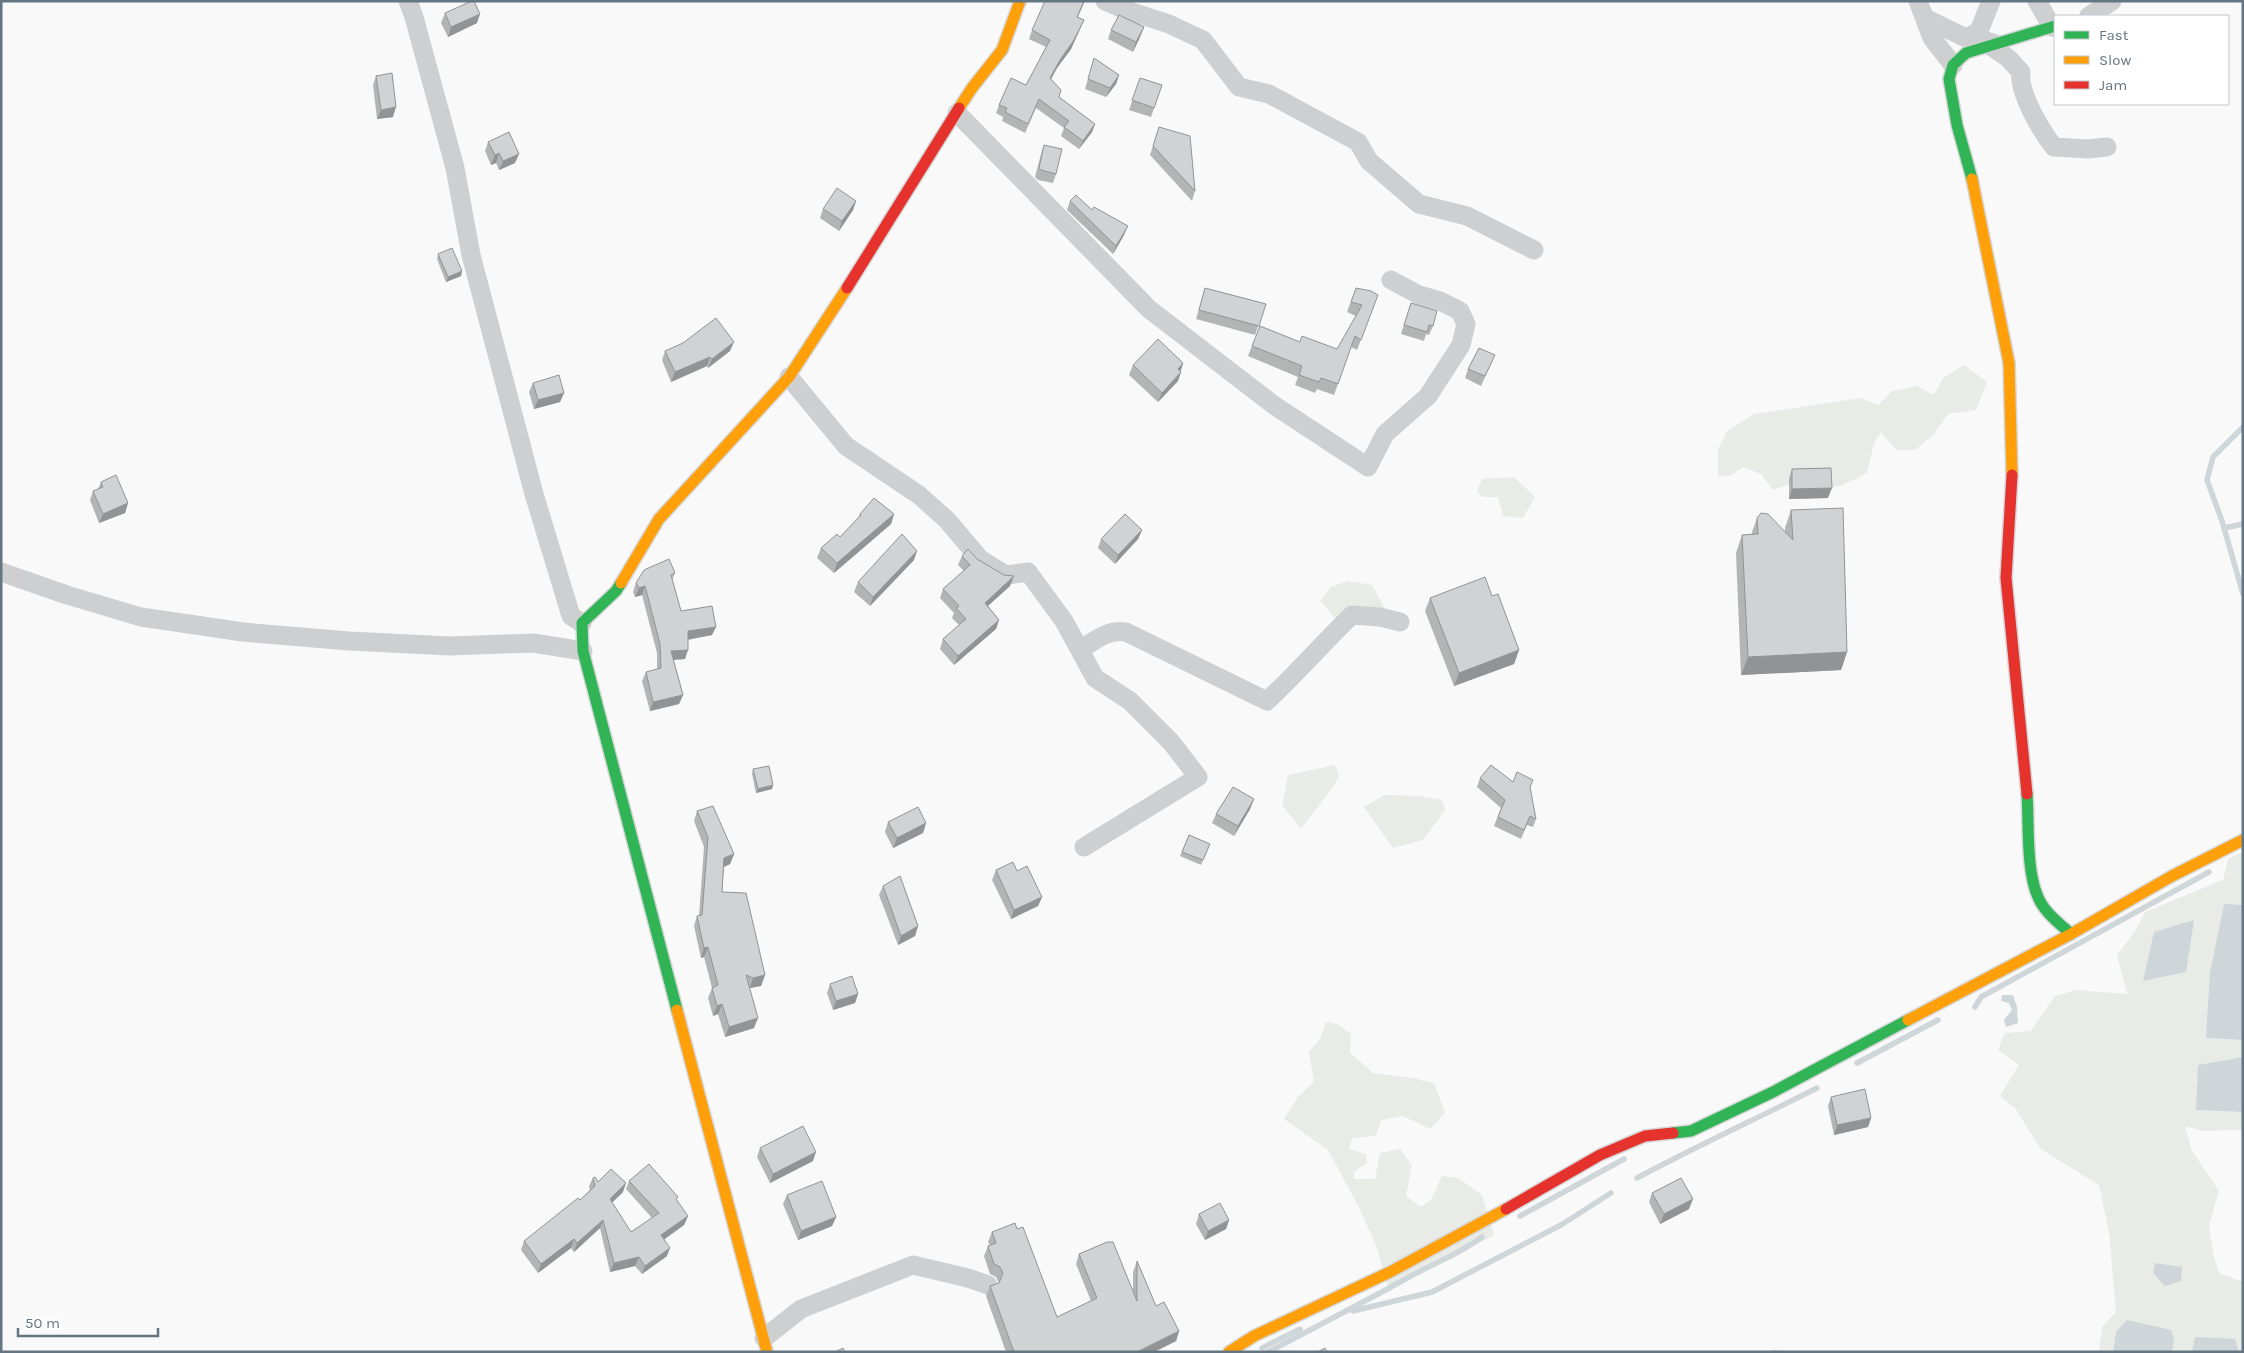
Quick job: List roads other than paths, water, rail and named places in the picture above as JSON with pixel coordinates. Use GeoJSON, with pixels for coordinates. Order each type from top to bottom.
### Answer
{"type":"FeatureCollection","features":[{"type":"Feature","properties":{"kind":"street"},"geometry":{"type":"LineString","coordinates":[[408,1],[455,168],[471,256],[534,494],[571,616],[582,623]]}},
{"type":"Feature","properties":{"kind":"street"},"geometry":{"type":"LineString","coordinates":[[766,1345],[583,651],[582,623],[616,591],[659,519],[789,377],[886,228],[972,88],[1002,50],[1020,1]]}},
{"type":"Feature","properties":{"kind":"street"},"geometry":{"type":"LineString","coordinates":[[1105,1],[1169,24],[1203,40],[1239,86],[1269,94],[1358,142],[1369,161],[1419,204],[1467,216],[1534,250]]}},
{"type":"Feature","properties":{"kind":"street"},"geometry":{"type":"LineString","coordinates":[[1922,10],[1966,38],[1979,32],[1991,1]]}},
{"type":"Feature","properties":{"kind":"street"},"geometry":{"type":"LineString","coordinates":[[2037,1],[2054,27],[1966,53],[1953,65],[1950,79],[1956,105],[1957,125],[1976,195],[2009,363],[2012,491],[2006,578],[2029,819],[2032,880],[2038,898],[2050,916],[2071,934]]}},
{"type":"Feature","properties":{"kind":"street"},"geometry":{"type":"LineString","coordinates":[[2091,15],[2112,1]]}},
{"type":"Feature","properties":{"kind":"street"},"geometry":{"type":"LineString","coordinates":[[1922,10],[1932,38],[1953,65]]}},
{"type":"Feature","properties":{"kind":"street"},"geometry":{"type":"LineString","coordinates":[[1970,36],[1993,44],[2020,72],[2019,82],[2043,134],[2054,147],[2088,149],[2107,147]]}},
{"type":"Feature","properties":{"kind":"street"},"geometry":{"type":"LineString","coordinates":[[957,113],[1149,309],[1275,406],[1368,467],[1385,434],[1428,396],[1461,345],[1466,324],[1460,311],[1440,301],[1419,295],[1392,280]]}},
{"type":"Feature","properties":{"kind":"street"},"geometry":{"type":"LineString","coordinates":[[789,377],[846,446],[919,494],[947,520],[980,560],[1006,575],[1028,572],[1064,621],[1081,649],[1095,678],[1130,701],[1171,742],[1198,777],[1084,847]]}},
{"type":"Feature","properties":{"kind":"street"},"geometry":{"type":"LineString","coordinates":[[1,572],[67,596],[141,617],[243,632],[349,642],[450,646],[533,642],[583,651]]}},
{"type":"Feature","properties":{"kind":"street"},"geometry":{"type":"LineString","coordinates":[[1081,649],[1108,632],[1117,630],[1126,632],[1267,701],[1297,673],[1322,644],[1352,615],[1380,617],[1400,622]]}},
{"type":"Feature","properties":{"kind":"street"},"geometry":{"type":"LineString","coordinates":[[1229,1352],[1254,1336],[1390,1272],[1600,1155],[1645,1136],[1691,1131],[1808,1074],[2071,934],[2172,876],[2243,840]]}},
{"type":"Feature","properties":{"kind":"street"},"geometry":{"type":"LineString","coordinates":[[766,1345],[801,1309],[913,1264],[988,1285]]}},
{"type":"Feature","properties":{"kind":"waterway"},"geometry":{"type":"LineString","coordinates":[[2243,427],[2213,457],[2207,480],[2222,521],[2243,594]]}},
{"type":"Feature","properties":{"kind":"waterway"},"geometry":{"type":"LineString","coordinates":[[2224,528],[2243,524]]}},
{"type":"Feature","properties":{"kind":"waterway"},"geometry":{"type":"LineString","coordinates":[[1975,1007],[1981,997],[2209,872]]}},
{"type":"Feature","properties":{"kind":"waterway"},"geometry":{"type":"LineString","coordinates":[[1857,1063],[1938,1020]]}},
{"type":"Feature","properties":{"kind":"waterway"},"geometry":{"type":"LineString","coordinates":[[1637,1178],[1817,1088]]}},
{"type":"Feature","properties":{"kind":"waterway"},"geometry":{"type":"LineString","coordinates":[[1520,1216],[1624,1159]]}},
{"type":"Feature","properties":{"kind":"waterway"},"geometry":{"type":"LineString","coordinates":[[1353,1311],[1432,1292],[1561,1225],[1611,1193]]}},
{"type":"Feature","properties":{"kind":"waterway"},"geometry":{"type":"LineString","coordinates":[[1268,1352],[1420,1271],[1456,1254],[1482,1237]]}},
{"type":"Feature","properties":{"kind":"waterway"},"geometry":{"type":"LineString","coordinates":[[1262,1348],[1300,1329]]}}]}
